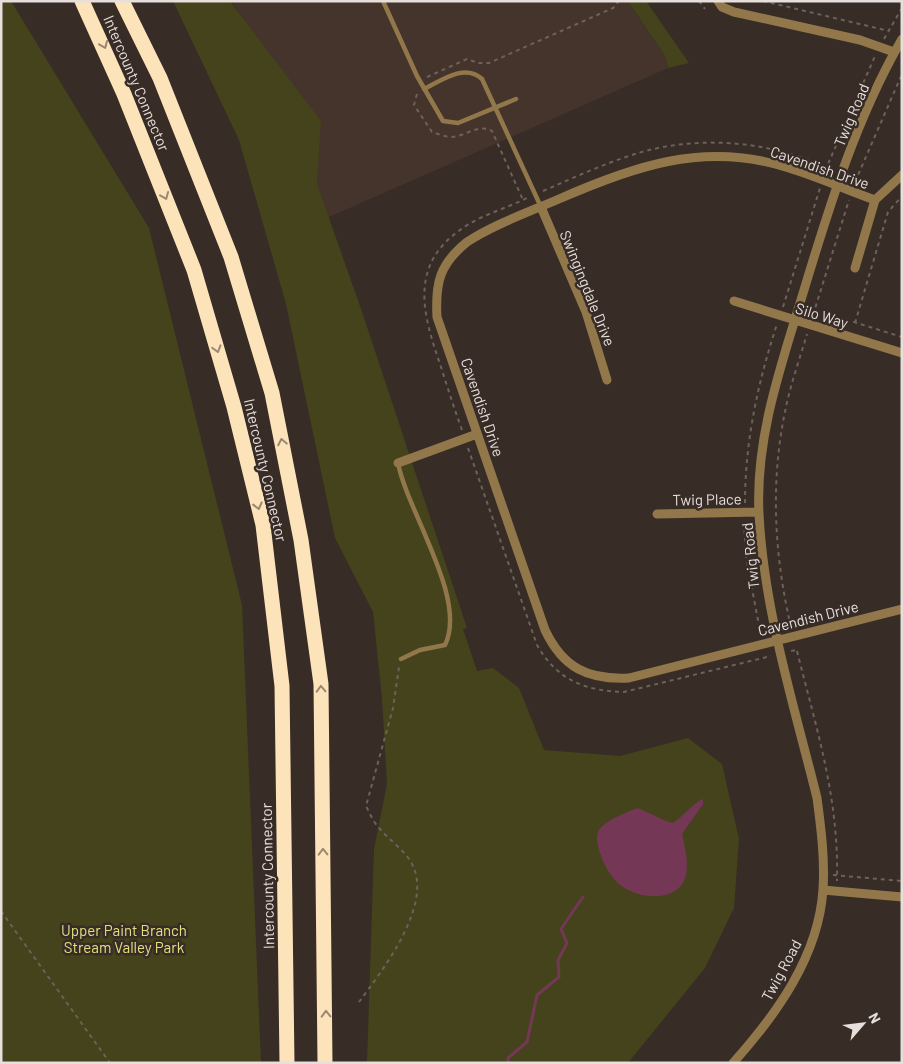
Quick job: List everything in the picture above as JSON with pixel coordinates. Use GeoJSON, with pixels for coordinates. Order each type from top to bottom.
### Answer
{"type":"FeatureCollection","features":[{"type":"Feature","properties":{"kind":"highway","name":"Intercounty Connector"},"geometry":{"type":"LineString","coordinates":[[82,1],[124,94],[194,270],[234,407],[263,525],[282,686],[286,1063]]}},
{"type":"Feature","properties":{"kind":"highway","name":"Intercounty Connector"},"geometry":{"type":"LineString","coordinates":[[122,1],[160,78],[231,257],[272,393],[301,540],[321,684],[325,1063]]}},
{"type":"Feature","properties":{"kind":"street"},"geometry":{"type":"LineString","coordinates":[[718,1],[722,7],[734,12],[860,40],[894,52]]}},
{"type":"Feature","properties":{"kind":"street","name":"Twig Road"},"geometry":{"type":"LineString","coordinates":[[738,1061],[773,1015],[805,959],[816,928],[823,890],[822,834],[817,798],[764,577],[759,512],[765,430],[772,397],[794,321],[836,186],[872,97],[902,39]]}},
{"type":"Feature","properties":{"kind":"street","name":"Cavendish Drive"},"geometry":{"type":"LineString","coordinates":[[875,200],[781,165],[718,156],[656,162],[626,171],[541,207],[467,242],[454,252],[444,266],[438,281],[437,317],[544,630],[552,647],[576,669],[606,679],[629,678],[902,609]]}},
{"type":"Feature","properties":{"kind":"street","name":"Cavendish Drive"},"geometry":{"type":"LineString","coordinates":[[855,268],[875,200],[902,175]]}},
{"type":"Feature","properties":{"kind":"street","name":"Swingingdale Drive"},"geometry":{"type":"LineString","coordinates":[[541,207],[586,312],[607,380]]}},
{"type":"Feature","properties":{"kind":"street","name":"Silo Way"},"geometry":{"type":"LineString","coordinates":[[734,301],[902,353]]}},
{"type":"Feature","properties":{"kind":"street"},"geometry":{"type":"LineString","coordinates":[[398,463],[477,434]]}},
{"type":"Feature","properties":{"kind":"street","name":"Twig Place"},"geometry":{"type":"LineString","coordinates":[[657,514],[759,512]]}},
{"type":"Feature","properties":{"kind":"street"},"geometry":{"type":"LineString","coordinates":[[823,890],[902,897]]}},
{"type":"Feature","properties":{"kind":"lane"},"geometry":{"type":"LineString","coordinates":[[383,1],[423,87],[443,121],[458,123],[516,99]]}},
{"type":"Feature","properties":{"kind":"lane"},"geometry":{"type":"LineString","coordinates":[[423,87],[466,71],[475,72],[482,79],[541,207]]}},
{"type":"Feature","properties":{"kind":"lane"},"geometry":{"type":"LineString","coordinates":[[398,463],[402,482],[421,523],[438,568],[449,608],[451,633],[445,645],[420,650],[401,660]]}},
{"type":"Feature","properties":{"kind":"path"},"geometry":{"type":"LineString","coordinates":[[523,200],[492,131],[480,128],[452,137],[432,132],[425,124],[414,105],[427,76],[467,59],[478,63],[489,63],[613,8],[619,1]]}},
{"type":"Feature","properties":{"kind":"path"},"geometry":{"type":"LineString","coordinates":[[699,1],[704,10]]}},
{"type":"Feature","properties":{"kind":"path"},"geometry":{"type":"LineString","coordinates":[[762,1],[889,30]]}},
{"type":"Feature","properties":{"kind":"path"},"geometry":{"type":"LineString","coordinates":[[837,891],[837,833],[832,790],[793,636],[782,584],[777,546],[776,478],[786,407],[855,181],[902,74]]}},
{"type":"Feature","properties":{"kind":"path"},"geometry":{"type":"LineString","coordinates":[[797,650],[624,692],[605,692],[584,687],[552,668],[537,645],[526,617],[425,319],[422,296],[430,264],[450,238],[464,227],[523,200],[636,154],[681,145],[707,143],[748,144],[810,160],[855,181]]}},
{"type":"Feature","properties":{"kind":"path"},"geometry":{"type":"LineString","coordinates":[[855,323],[888,212],[902,196]]}},
{"type":"Feature","properties":{"kind":"path"},"geometry":{"type":"LineString","coordinates":[[815,310],[902,337]]}},
{"type":"Feature","properties":{"kind":"path"},"geometry":{"type":"LineString","coordinates":[[359,1002],[394,953],[410,921],[417,887],[413,866],[378,828],[366,806],[393,708],[401,660]]}},
{"type":"Feature","properties":{"kind":"path"},"geometry":{"type":"LineString","coordinates":[[823,874],[902,881]]}},
{"type":"Feature","properties":{"kind":"path"},"geometry":{"type":"LineString","coordinates":[[1,911],[110,1063]]}},
{"type":"Feature","properties":{"kind":"shaded area"},"geometry":{"type":"Polygon","coordinates":[[[231,1],[628,1],[665,56],[668,68],[327,218],[270,58],[231,1]]]}},
{"type":"Feature","properties":{"kind":"shaded area"},"geometry":{"type":"Polygon","coordinates":[[[703,799],[703,804],[682,834],[687,858],[687,871],[683,883],[678,889],[663,896],[646,896],[630,891],[615,880],[606,867],[597,842],[599,830],[606,823],[638,808],[673,823],[703,799]]]}},
{"type":"Feature","properties":{"kind":"green space","name":"Upper Paint Branch Stream Valley Park"},"geometry":{"type":"Polygon","coordinates":[[[1,1],[11,1],[149,228],[242,605],[261,1063],[1,1063],[1,1]]]}},
{"type":"Feature","properties":{"kind":"green space"},"geometry":{"type":"Polygon","coordinates":[[[173,1],[230,1],[321,121],[317,184],[361,309],[467,628],[463,629],[477,671],[493,668],[519,688],[544,750],[620,756],[688,738],[722,764],[739,839],[734,908],[705,968],[628,1063],[367,1063],[374,849],[387,784],[382,698],[373,612],[335,538],[286,304],[239,140],[173,1]]]}},
{"type":"Feature","properties":{"kind":"green space"},"geometry":{"type":"Polygon","coordinates":[[[628,1],[646,1],[689,63],[668,68],[665,56],[628,1]]]}},
{"type":"Feature","properties":{"kind":"waterway"},"geometry":{"type":"LineString","coordinates":[[508,1063],[508,1058],[527,1042],[537,995],[559,977],[558,960],[567,943],[561,929],[583,897]]}}]}
